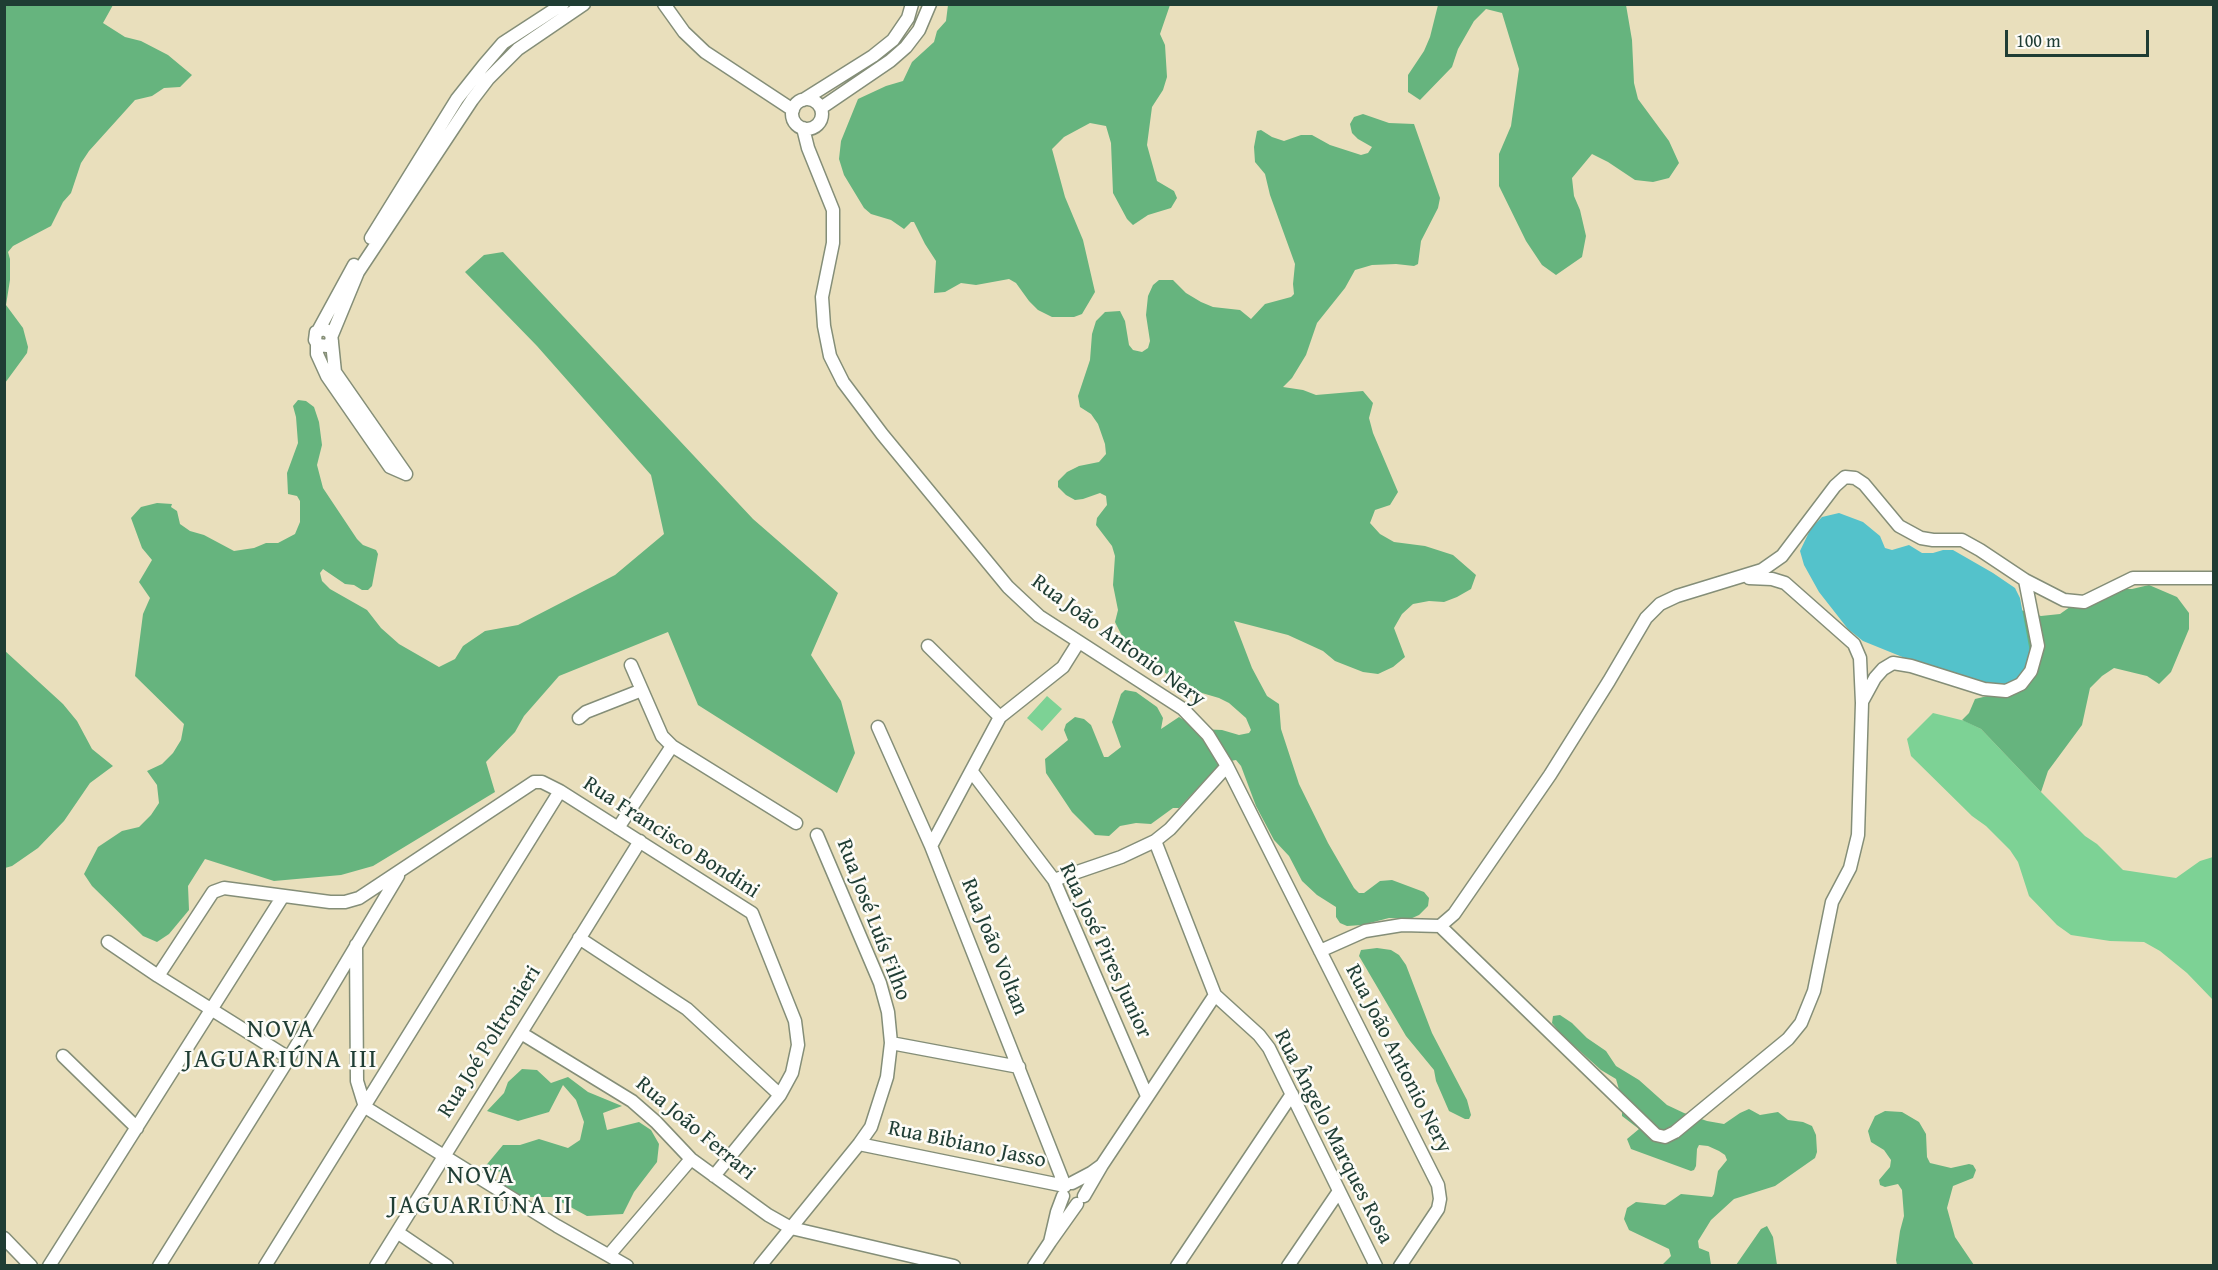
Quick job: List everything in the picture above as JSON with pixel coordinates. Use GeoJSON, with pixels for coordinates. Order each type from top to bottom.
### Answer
{"type":"FeatureCollection","features":[{"type":"Feature","properties":{"kind":"street"},"geometry":{"type":"LineString","coordinates":[[332,338],[358,272],[472,100],[503,43],[563,4]]}},
{"type":"Feature","properties":{"kind":"street"},"geometry":{"type":"LineString","coordinates":[[317,337],[327,329],[332,338],[335,372],[406,474],[390,467],[327,376],[317,354],[317,337],[352,269],[451,109],[484,75],[584,4]]}},
{"type":"Feature","properties":{"kind":"street"},"geometry":{"type":"LineString","coordinates":[[664,4],[684,32],[705,52],[793,110]]}},
{"type":"Feature","properties":{"kind":"street"},"geometry":{"type":"LineString","coordinates":[[802,100],[813,101],[821,108],[821,120],[817,126],[810,129],[803,128],[794,121],[793,110],[797,103],[873,56],[893,40],[908,18],[912,4]]}},
{"type":"Feature","properties":{"kind":"street"},"geometry":{"type":"LineString","coordinates":[[821,108],[890,61],[906,47],[919,30],[930,4]]}},
{"type":"Feature","properties":{"kind":"street"},"geometry":{"type":"LineString","coordinates":[[510,38],[518,49]]}},
{"type":"Feature","properties":{"kind":"street","name":"Rua João Antonio Nery"},"geometry":{"type":"LineString","coordinates":[[803,128],[808,148],[833,210],[833,243],[822,297],[823,316],[830,356],[843,382],[882,434],[1008,587],[1039,616],[1183,709],[1208,735],[1227,766],[1438,1185],[1440,1199],[1438,1209],[1400,1266]]}},
{"type":"Feature","properties":{"kind":"street"},"geometry":{"type":"LineString","coordinates":[[1320,951],[1365,931],[1402,925],[1440,926],[1454,914],[1551,775],[1646,618],[1660,604],[1677,596],[1762,570],[1782,556],[1835,486],[1845,477],[1855,478],[1864,484],[1899,526],[1921,538],[1962,540],[2025,580],[2064,600],[2084,602],[2133,578],[2214,578]]}},
{"type":"Feature","properties":{"kind":"street"},"geometry":{"type":"LineString","coordinates":[[1782,556],[1785,583]]}},
{"type":"Feature","properties":{"kind":"street"},"geometry":{"type":"LineString","coordinates":[[1440,926],[1656,1135],[1665,1137],[1675,1132],[1788,1039],[1802,1023],[1814,991],[1832,902],[1850,868],[1858,835],[1862,703],[1860,658],[1854,644],[1785,583],[1758,578],[1732,580]]}},
{"type":"Feature","properties":{"kind":"street"},"geometry":{"type":"LineString","coordinates":[[1862,703],[1875,678],[1893,663],[1911,666],[1984,689],[2006,691],[2021,684],[2031,671],[2038,646],[2025,580]]}},
{"type":"Feature","properties":{"kind":"street"},"geometry":{"type":"LineString","coordinates":[[931,846],[1000,717],[1063,667],[1078,643]]}},
{"type":"Feature","properties":{"kind":"street"},"geometry":{"type":"LineString","coordinates":[[928,646],[1000,717]]}},
{"type":"Feature","properties":{"kind":"street"},"geometry":{"type":"LineString","coordinates":[[631,665],[663,736],[672,746],[796,823]]}},
{"type":"Feature","properties":{"kind":"street"},"geometry":{"type":"LineString","coordinates":[[579,718],[586,712],[642,690]]}},
{"type":"Feature","properties":{"kind":"street","name":"Rua João Voltan"},"geometry":{"type":"LineString","coordinates":[[878,727],[931,846],[1067,1189]]}},
{"type":"Feature","properties":{"kind":"street"},"geometry":{"type":"LineString","coordinates":[[618,828],[672,746]]}},
{"type":"Feature","properties":{"kind":"street"},"geometry":{"type":"LineString","coordinates":[[1054,880],[1121,857],[1155,841],[1170,829],[1227,766]]}},
{"type":"Feature","properties":{"kind":"street","name":"Rua José Pires Junior"},"geometry":{"type":"LineString","coordinates":[[972,772],[1054,880],[1147,1096]]}},
{"type":"Feature","properties":{"kind":"street","name":"Rua Francisco Bondini"},"geometry":{"type":"LineString","coordinates":[[401,871],[534,782],[542,782],[560,791],[752,913],[795,1021],[798,1045],[792,1073],[780,1095],[714,1176]]}},
{"type":"Feature","properties":{"kind":"street"},"geometry":{"type":"LineString","coordinates":[[268,1265],[560,791]]}},
{"type":"Feature","properties":{"kind":"street","name":"Rua José Luís Filho"},"geometry":{"type":"LineString","coordinates":[[760,1266],[859,1144],[871,1126],[887,1077],[891,1043],[888,1012],[880,983],[817,835]]}},
{"type":"Feature","properties":{"kind":"street","name":"Rua Joé Poltronieri"},"geometry":{"type":"LineString","coordinates":[[376,1266],[640,841]]}},
{"type":"Feature","properties":{"kind":"street","name":"Rua Ângelo Marques Rosa"},"geometry":{"type":"LineString","coordinates":[[1155,841],[1215,995],[1260,1035],[1269,1048],[1376,1266]]}},
{"type":"Feature","properties":{"kind":"street"},"geometry":{"type":"LineString","coordinates":[[158,976],[213,892],[224,888],[345,902],[359,898],[401,871]]}},
{"type":"Feature","properties":{"kind":"street"},"geometry":{"type":"LineString","coordinates":[[159,1266],[290,1059],[401,871]]}},
{"type":"Feature","properties":{"kind":"street"},"geometry":{"type":"LineString","coordinates":[[50,1266],[283,896]]}},
{"type":"Feature","properties":{"kind":"street"},"geometry":{"type":"LineString","coordinates":[[579,938],[687,1009],[780,1095]]}},
{"type":"Feature","properties":{"kind":"street"},"geometry":{"type":"LineString","coordinates":[[108,942],[290,1059]]}},
{"type":"Feature","properties":{"kind":"street"},"geometry":{"type":"LineString","coordinates":[[356,945],[357,1081],[365,1107],[557,1226],[627,1266]]}},
{"type":"Feature","properties":{"kind":"street"},"geometry":{"type":"LineString","coordinates":[[1034,1266],[1081,1200],[1215,995]]}},
{"type":"Feature","properties":{"kind":"street","name":"Rua João Ferrari"},"geometry":{"type":"LineString","coordinates":[[520,1033],[632,1101],[656,1122],[691,1159],[768,1215],[791,1228],[954,1266]]}},
{"type":"Feature","properties":{"kind":"street"},"geometry":{"type":"LineString","coordinates":[[891,1043],[1020,1067]]}},
{"type":"Feature","properties":{"kind":"street"},"geometry":{"type":"LineString","coordinates":[[63,1056],[137,1128]]}},
{"type":"Feature","properties":{"kind":"street"},"geometry":{"type":"LineString","coordinates":[[1178,1266],[1292,1095]]}},
{"type":"Feature","properties":{"kind":"street","name":"Rua Bibiano Jasso"},"geometry":{"type":"LineString","coordinates":[[859,1144],[1067,1189],[1070,1204],[1081,1200]]}},
{"type":"Feature","properties":{"kind":"street"},"geometry":{"type":"LineString","coordinates":[[609,1255],[691,1159]]}},
{"type":"Feature","properties":{"kind":"street"},"geometry":{"type":"LineString","coordinates":[[1050,1242],[1057,1212],[1067,1189],[1102,1165]]}},
{"type":"Feature","properties":{"kind":"street"},"geometry":{"type":"LineString","coordinates":[[1067,1189],[1081,1186],[1081,1200]]}},
{"type":"Feature","properties":{"kind":"street"},"geometry":{"type":"LineString","coordinates":[[1288,1266],[1339,1191]]}},
{"type":"Feature","properties":{"kind":"street"},"geometry":{"type":"LineString","coordinates":[[397,1232],[447,1266]]}},
{"type":"Feature","properties":{"kind":"street"},"geometry":{"type":"LineString","coordinates":[[4,1238],[31,1266]]}},
{"type":"Feature","properties":{"kind":"green space"},"geometry":{"type":"Polygon","coordinates":[[[5,4],[113,5],[103,23],[125,37],[141,41],[168,55],[192,75],[180,87],[164,88],[152,96],[135,100],[81,163],[71,193],[63,202],[51,226],[13,246],[8,252],[10,280],[6,305],[23,328],[28,347],[27,353],[5,383],[5,4]]]}},
{"type":"Feature","properties":{"kind":"green space"},"geometry":{"type":"Polygon","coordinates":[[[948,5],[1170,5],[1160,34],[1165,45],[1167,77],[1163,90],[1152,107],[1147,145],[1157,181],[1174,191],[1177,198],[1171,208],[1148,215],[1133,225],[1127,219],[1113,193],[1111,143],[1106,126],[1090,123],[1064,137],[1052,149],[1065,197],[1083,240],[1095,292],[1082,314],[1074,317],[1052,317],[1038,310],[1016,283],[1009,279],[976,285],[961,283],[945,292],[934,293],[936,261],[914,222],[904,229],[891,220],[871,214],[864,208],[844,175],[839,159],[841,141],[858,99],[903,81],[912,62],[934,42],[937,31],[946,21],[948,5]]]}},
{"type":"Feature","properties":{"kind":"green space"},"geometry":{"type":"Polygon","coordinates":[[[1438,5],[1626,5],[1632,40],[1634,83],[1638,99],[1669,141],[1679,163],[1669,178],[1653,182],[1635,180],[1592,154],[1572,178],[1574,196],[1586,236],[1582,257],[1556,275],[1542,265],[1526,241],[1499,186],[1499,154],[1511,126],[1519,69],[1502,13],[1486,9],[1474,21],[1458,49],[1452,67],[1420,100],[1408,92],[1408,75],[1424,51],[1430,37],[1438,5]]]}},
{"type":"Feature","properties":{"kind":"green space"},"geometry":{"type":"Polygon","coordinates":[[[1363,114],[1389,123],[1414,124],[1440,198],[1438,208],[1421,241],[1418,264],[1414,266],[1372,265],[1355,270],[1345,288],[1317,323],[1306,355],[1292,378],[1283,387],[1316,395],[1363,391],[1373,403],[1369,418],[1373,433],[1398,492],[1390,505],[1375,510],[1370,523],[1380,534],[1394,542],[1425,546],[1453,555],[1476,575],[1471,589],[1457,597],[1444,602],[1429,601],[1413,604],[1402,614],[1394,628],[1405,657],[1393,667],[1378,674],[1363,672],[1335,661],[1323,651],[1288,635],[1234,621],[1252,668],[1267,696],[1279,704],[1281,729],[1299,784],[1328,843],[1354,888],[1359,893],[1364,893],[1380,881],[1392,880],[1424,892],[1429,898],[1428,906],[1419,915],[1410,919],[1389,918],[1362,925],[1347,926],[1340,923],[1336,917],[1336,907],[1317,895],[1302,881],[1289,856],[1274,840],[1256,806],[1241,766],[1236,760],[1230,761],[1205,780],[1179,808],[1173,808],[1151,824],[1136,823],[1120,826],[1109,836],[1095,835],[1072,812],[1046,773],[1045,759],[1068,740],[1064,730],[1066,724],[1075,717],[1084,719],[1091,725],[1104,757],[1108,757],[1121,747],[1112,722],[1121,694],[1125,690],[1136,692],[1157,707],[1163,718],[1161,729],[1179,717],[1199,729],[1222,730],[1239,735],[1249,733],[1251,730],[1246,718],[1229,703],[1195,691],[1178,682],[1139,654],[1121,634],[1115,622],[1118,610],[1113,585],[1115,556],[1112,546],[1096,525],[1097,518],[1107,505],[1106,496],[1100,493],[1075,500],[1058,487],[1058,481],[1067,472],[1079,466],[1099,462],[1106,454],[1098,424],[1091,414],[1080,407],[1078,396],[1090,360],[1092,334],[1096,321],[1105,312],[1120,311],[1125,321],[1129,345],[1133,350],[1142,352],[1148,348],[1150,341],[1146,315],[1148,296],[1153,285],[1159,280],[1173,280],[1186,293],[1201,302],[1213,307],[1240,310],[1251,319],[1265,304],[1291,297],[1294,294],[1295,264],[1270,195],[1265,174],[1255,162],[1254,147],[1257,131],[1261,130],[1284,141],[1301,135],[1312,135],[1330,145],[1361,155],[1368,153],[1372,147],[1352,133],[1350,124],[1354,117],[1363,114]]]}},
{"type":"Feature","properties":{"kind":"green space"},"geometry":{"type":"Polygon","coordinates":[[[503,252],[753,519],[838,593],[811,655],[841,701],[855,753],[837,793],[698,705],[668,632],[559,676],[524,716],[515,732],[486,762],[495,792],[373,866],[341,875],[274,881],[205,859],[188,886],[189,910],[169,934],[157,942],[143,936],[92,886],[84,874],[98,847],[122,831],[139,827],[159,803],[157,785],[147,771],[162,764],[173,753],[181,740],[184,724],[135,676],[143,614],[150,598],[139,582],[152,560],[142,548],[131,518],[141,507],[157,503],[172,504],[171,507],[177,511],[180,524],[234,551],[254,548],[266,543],[278,543],[295,534],[300,522],[300,501],[297,496],[288,494],[287,473],[298,443],[293,406],[298,400],[306,401],[314,407],[319,422],[322,445],[317,465],[323,488],[357,539],[363,545],[376,550],[378,554],[372,586],[368,590],[345,584],[323,569],[320,573],[322,581],[330,589],[367,610],[381,628],[399,644],[439,667],[455,659],[463,646],[485,631],[518,625],[615,575],[664,534],[651,475],[537,346],[465,272],[484,255],[503,252]]]}},
{"type":"Feature","properties":{"kind":"green space"},"geometry":{"type":"Polygon","coordinates":[[[2149,585],[2177,597],[2189,613],[2189,629],[2171,672],[2159,684],[2147,676],[2114,668],[2102,676],[2090,688],[2082,725],[2048,771],[2041,792],[1981,729],[1962,720],[1969,713],[1975,699],[2008,691],[2007,606],[2041,616],[2060,614],[2084,597],[2116,589],[2132,589],[2149,585]]]}},
{"type":"Feature","properties":{"kind":"green space"},"geometry":{"type":"Polygon","coordinates":[[[4,650],[63,704],[77,721],[92,749],[113,766],[90,783],[64,821],[38,848],[12,866],[5,868],[4,650]]]}},
{"type":"Feature","properties":{"kind":"green space"},"geometry":{"type":"Polygon","coordinates":[[[1047,696],[1062,709],[1042,731],[1027,718],[1047,696]]]}},
{"type":"Feature","properties":{"kind":"green space"},"geometry":{"type":"Polygon","coordinates":[[[1933,713],[1965,721],[1981,729],[2085,836],[2097,844],[2123,870],[2176,878],[2200,861],[2213,857],[2213,1000],[2187,973],[2160,951],[2144,942],[2110,941],[2071,935],[2057,925],[2029,896],[2018,862],[2010,850],[1911,756],[1907,739],[1933,713]]]}},
{"type":"Feature","properties":{"kind":"green space"},"geometry":{"type":"Polygon","coordinates":[[[1377,948],[1391,950],[1399,955],[1406,965],[1432,1033],[1467,1100],[1471,1115],[1469,1119],[1449,1111],[1436,1081],[1434,1070],[1406,1036],[1359,956],[1361,950],[1377,948]]]}},
{"type":"Feature","properties":{"kind":"green space"},"geometry":{"type":"Polygon","coordinates":[[[1560,1015],[1606,1051],[1616,1066],[1639,1080],[1667,1105],[1684,1113],[1724,1124],[1749,1109],[1760,1115],[1778,1112],[1788,1120],[1812,1126],[1816,1135],[1815,1158],[1775,1186],[1734,1199],[1711,1220],[1698,1241],[1699,1248],[1709,1252],[1711,1265],[1662,1265],[1671,1256],[1669,1249],[1629,1230],[1624,1219],[1627,1208],[1636,1202],[1665,1205],[1681,1194],[1712,1197],[1718,1171],[1727,1160],[1725,1155],[1708,1146],[1699,1145],[1696,1166],[1691,1171],[1631,1149],[1627,1139],[1639,1129],[1622,1116],[1622,1100],[1616,1079],[1601,1070],[1561,1034],[1552,1023],[1553,1016],[1560,1015]]]}},
{"type":"Feature","properties":{"kind":"green space"},"geometry":{"type":"Polygon","coordinates":[[[522,1069],[537,1070],[551,1083],[568,1077],[588,1092],[622,1106],[603,1113],[607,1130],[639,1122],[651,1130],[659,1144],[657,1162],[634,1192],[623,1214],[587,1216],[552,1197],[520,1197],[502,1184],[502,1172],[483,1169],[503,1145],[520,1145],[539,1139],[568,1148],[580,1140],[584,1122],[576,1100],[563,1085],[549,1112],[518,1121],[487,1111],[504,1093],[508,1082],[522,1069]]]}},
{"type":"Feature","properties":{"kind":"green space"},"geometry":{"type":"Polygon","coordinates":[[[1885,1111],[1902,1112],[1919,1122],[1926,1134],[1927,1157],[1930,1163],[1951,1168],[1969,1164],[1973,1165],[1976,1170],[1973,1178],[1953,1186],[1947,1208],[1955,1237],[1974,1265],[1897,1265],[1900,1231],[1904,1216],[1902,1190],[1898,1184],[1885,1187],[1880,1185],[1879,1180],[1890,1167],[1891,1160],[1884,1150],[1871,1142],[1868,1131],[1875,1116],[1885,1111]]]}},
{"type":"Feature","properties":{"kind":"green space"},"geometry":{"type":"Polygon","coordinates":[[[1767,1226],[1773,1237],[1777,1265],[1736,1265],[1761,1229],[1767,1226]]]}},
{"type":"Feature","properties":{"kind":"water"},"geometry":{"type":"Polygon","coordinates":[[[1839,513],[1863,522],[1880,536],[1885,548],[1892,550],[1909,545],[1922,553],[1953,550],[2015,588],[2020,598],[2030,652],[2027,670],[2016,683],[2000,688],[1964,682],[1863,641],[1848,629],[1819,592],[1804,565],[1800,551],[1811,528],[1822,517],[1839,513]]]}},
{"type":"Feature","properties":{"kind":"district","name":"NOVA JAGUARIÚNA III"},"geometry":{"type":"Point","coordinates":[281,1045]}},
{"type":"Feature","properties":{"kind":"district","name":"NOVA JAGUARIÚNA II"},"geometry":{"type":"Point","coordinates":[481,1191]}}]}
